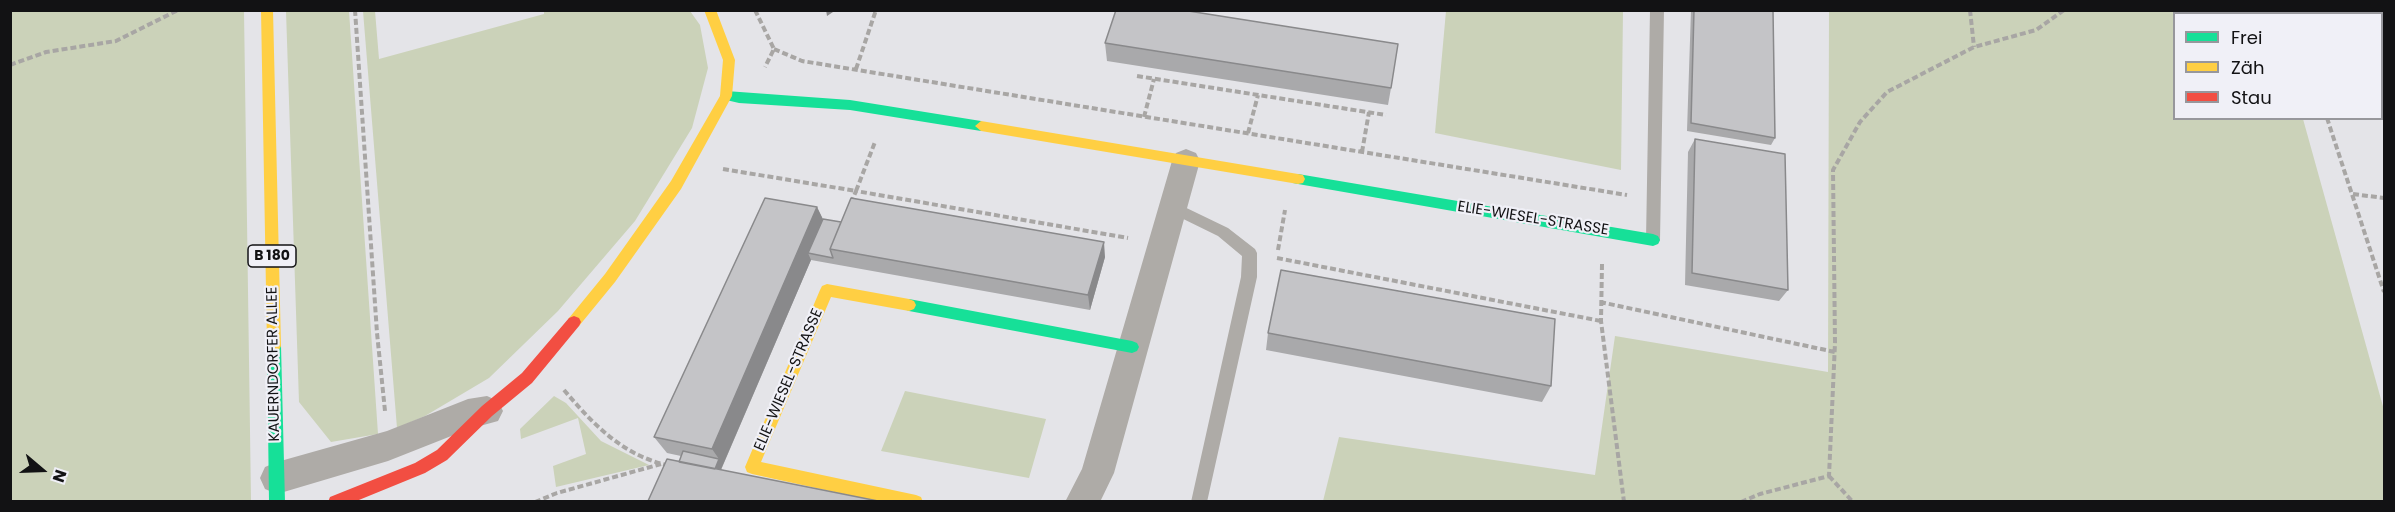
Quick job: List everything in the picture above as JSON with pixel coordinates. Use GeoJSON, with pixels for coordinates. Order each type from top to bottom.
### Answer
{"type":"FeatureCollection","features":[{"type":"Feature","properties":{"kind":"street","name":"KAUERNDORFER ALLEE"},"geometry":{"type":"LineString","coordinates":[[267,10],[277,490]]}},
{"type":"Feature","properties":{"kind":"street"},"geometry":{"type":"LineString","coordinates":[[335,501],[427,464],[442,455],[487,411],[526,378],[610,278],[676,186],[726,96],[729,60],[710,10]]}},
{"type":"Feature","properties":{"kind":"street","name":"ELIE-WIESEL-STRASSE"},"geometry":{"type":"LineString","coordinates":[[726,96],[750,100],[790,99],[888,111],[1653,240]]}},
{"type":"Feature","properties":{"kind":"street"},"geometry":{"type":"LineString","coordinates":[[1082,501],[1097,473],[1160,243],[1185,161]]}},
{"type":"Feature","properties":{"kind":"street","name":"ELIE-WIESEL-STRASSE"},"geometry":{"type":"LineString","coordinates":[[916,501],[752,467],[827,290],[1132,347]]}},
{"type":"Feature","properties":{"kind":"street"},"geometry":{"type":"LineString","coordinates":[[277,490],[468,414],[487,411]]}},
{"type":"Feature","properties":{"kind":"lane","name":"ELIE-WIESEL-STRASSE"},"geometry":{"type":"LineString","coordinates":[[1653,240],[1656,10]]}},
{"type":"Feature","properties":{"kind":"lane"},"geometry":{"type":"LineString","coordinates":[[1172,207],[1223,232],[1250,253],[1249,277],[1199,501]]}},
{"type":"Feature","properties":{"kind":"path"},"geometry":{"type":"LineString","coordinates":[[10,64],[46,52],[116,41],[178,10]]}},
{"type":"Feature","properties":{"kind":"path"},"geometry":{"type":"LineString","coordinates":[[355,10],[377,333],[388,446]]}},
{"type":"Feature","properties":{"kind":"path"},"geometry":{"type":"LineString","coordinates":[[856,69],[876,10]]}},
{"type":"Feature","properties":{"kind":"path"},"geometry":{"type":"LineString","coordinates":[[1970,10],[1974,47]]}},
{"type":"Feature","properties":{"kind":"path"},"geometry":{"type":"LineString","coordinates":[[1853,501],[1829,477],[1835,352],[1833,170],[1860,122],[1887,92],[1974,47],[2036,30],[2064,10]]}},
{"type":"Feature","properties":{"kind":"path"},"geometry":{"type":"LineString","coordinates":[[774,49],[802,61],[1655,199]]}},
{"type":"Feature","properties":{"kind":"path"},"geometry":{"type":"LineString","coordinates":[[1137,76],[1386,115]]}},
{"type":"Feature","properties":{"kind":"path"},"geometry":{"type":"LineString","coordinates":[[1144,117],[1154,79]]}},
{"type":"Feature","properties":{"kind":"path"},"geometry":{"type":"LineString","coordinates":[[1248,133],[1258,95]]}},
{"type":"Feature","properties":{"kind":"path"},"geometry":{"type":"LineString","coordinates":[[848,210],[888,111]]}},
{"type":"Feature","properties":{"kind":"path"},"geometry":{"type":"LineString","coordinates":[[1362,152],[1368,112]]}},
{"type":"Feature","properties":{"kind":"path"},"geometry":{"type":"LineString","coordinates":[[2328,120],[2385,292]]}},
{"type":"Feature","properties":{"kind":"path"},"geometry":{"type":"LineString","coordinates":[[714,167],[1160,243]]}},
{"type":"Feature","properties":{"kind":"path"},"geometry":{"type":"LineString","coordinates":[[1277,258],[1291,180]]}},
{"type":"Feature","properties":{"kind":"path"},"geometry":{"type":"LineString","coordinates":[[1606,192],[1600,321],[1624,501]]}},
{"type":"Feature","properties":{"kind":"path"},"geometry":{"type":"LineString","coordinates":[[2353,194],[2385,198]]}},
{"type":"Feature","properties":{"kind":"path"},"geometry":{"type":"LineString","coordinates":[[1250,253],[1600,321]]}},
{"type":"Feature","properties":{"kind":"path"},"geometry":{"type":"LineString","coordinates":[[1600,302],[1835,352]]}},
{"type":"Feature","properties":{"kind":"path"},"geometry":{"type":"LineString","coordinates":[[558,383],[592,425],[607,437],[633,453],[673,466]]}},
{"type":"Feature","properties":{"kind":"path"},"geometry":{"type":"LineString","coordinates":[[535,501],[662,464]]}},
{"type":"Feature","properties":{"kind":"path"},"geometry":{"type":"LineString","coordinates":[[1741,501],[1829,477]]}},
{"type":"Feature","properties":{"kind":"green space"},"geometry":{"type":"Polygon","coordinates":[[[10,11],[244,11],[251,501],[11,501],[10,11]]]}},
{"type":"Feature","properties":{"kind":"green space"},"geometry":{"type":"Polygon","coordinates":[[[286,11],[349,11],[378,434],[331,442],[299,402],[286,11]]]}},
{"type":"Feature","properties":{"kind":"green space"},"geometry":{"type":"Polygon","coordinates":[[[363,11],[375,11],[379,59],[544,14],[544,11],[690,11],[700,25],[708,68],[692,128],[635,221],[558,311],[489,378],[425,416],[397,428],[363,11]]]}},
{"type":"Feature","properties":{"kind":"green space"},"geometry":{"type":"Polygon","coordinates":[[[1446,11],[1623,11],[1621,170],[1435,133],[1446,11]]]}},
{"type":"Feature","properties":{"kind":"green space"},"geometry":{"type":"Polygon","coordinates":[[[1829,11],[2273,11],[2173,12],[2173,120],[2303,120],[2384,410],[2384,501],[1323,501],[1339,437],[1595,475],[1615,336],[1828,372],[1829,11]]]}},
{"type":"Feature","properties":{"kind":"green space"},"geometry":{"type":"Polygon","coordinates":[[[905,391],[1046,419],[1029,478],[881,451],[905,391]]]}},
{"type":"Feature","properties":{"kind":"green space"},"geometry":{"type":"Polygon","coordinates":[[[554,396],[566,403],[601,441],[649,465],[556,487],[553,466],[586,454],[578,418],[521,439],[520,429],[554,396]]]}},
{"type":"Feature","properties":{"kind":"building"},"geometry":{"type":"Polygon","coordinates":[[[1116,10],[1182,10],[1398,44],[1391,88],[1105,43],[1116,10]]]}},
{"type":"Feature","properties":{"kind":"building"},"geometry":{"type":"Polygon","coordinates":[[[1694,10],[1773,10],[1775,138],[1691,123],[1694,10]]]}},
{"type":"Feature","properties":{"kind":"building"},"geometry":{"type":"Polygon","coordinates":[[[1695,139],[1785,154],[1788,290],[1692,273],[1695,139]]]}},
{"type":"Feature","properties":{"kind":"building"},"geometry":{"type":"Polygon","coordinates":[[[765,198],[817,207],[712,449],[654,437],[765,198]]]}},
{"type":"Feature","properties":{"kind":"building"},"geometry":{"type":"Polygon","coordinates":[[[851,198],[1104,242],[1088,295],[830,249],[851,198]]]}},
{"type":"Feature","properties":{"kind":"building"},"geometry":{"type":"Polygon","coordinates":[[[823,219],[841,222],[830,249],[833,258],[808,253],[823,219]]]}},
{"type":"Feature","properties":{"kind":"building"},"geometry":{"type":"Polygon","coordinates":[[[1281,270],[1555,319],[1551,386],[1268,333],[1281,270]]]}},
{"type":"Feature","properties":{"kind":"building"},"geometry":{"type":"Polygon","coordinates":[[[683,451],[719,459],[715,469],[679,462],[683,451]]]}},
{"type":"Feature","properties":{"kind":"building"},"geometry":{"type":"Polygon","coordinates":[[[667,459],[878,501],[648,501],[667,459]]]}},
{"type":"Feature","properties":{"kind":"traffic: fast"},"geometry":{"type":"LineString","coordinates":[[726,96],[850,105],[981,126]]}},
{"type":"Feature","properties":{"kind":"traffic: fast"},"geometry":{"type":"LineString","coordinates":[[1298,179],[1653,240]]}},
{"type":"Feature","properties":{"kind":"traffic: fast"},"geometry":{"type":"LineString","coordinates":[[909,305],[1132,347]]}},
{"type":"Feature","properties":{"kind":"traffic: fast"},"geometry":{"type":"LineString","coordinates":[[274,346],[277,502]]}},
{"type":"Feature","properties":{"kind":"traffic: slow"},"geometry":{"type":"LineString","coordinates":[[267,10],[274,346]]}},
{"type":"Feature","properties":{"kind":"traffic: slow"},"geometry":{"type":"LineString","coordinates":[[574,322],[610,278],[676,185],[726,96],[729,60],[710,10]]}},
{"type":"Feature","properties":{"kind":"traffic: slow"},"geometry":{"type":"LineString","coordinates":[[981,126],[1298,179]]}},
{"type":"Feature","properties":{"kind":"traffic: slow"},"geometry":{"type":"LineString","coordinates":[[909,305],[827,290],[752,467],[916,502]]}},
{"type":"Feature","properties":{"kind":"traffic: jam"},"geometry":{"type":"LineString","coordinates":[[335,502],[420,468],[442,455],[487,411],[527,378],[574,322]]}}]}
